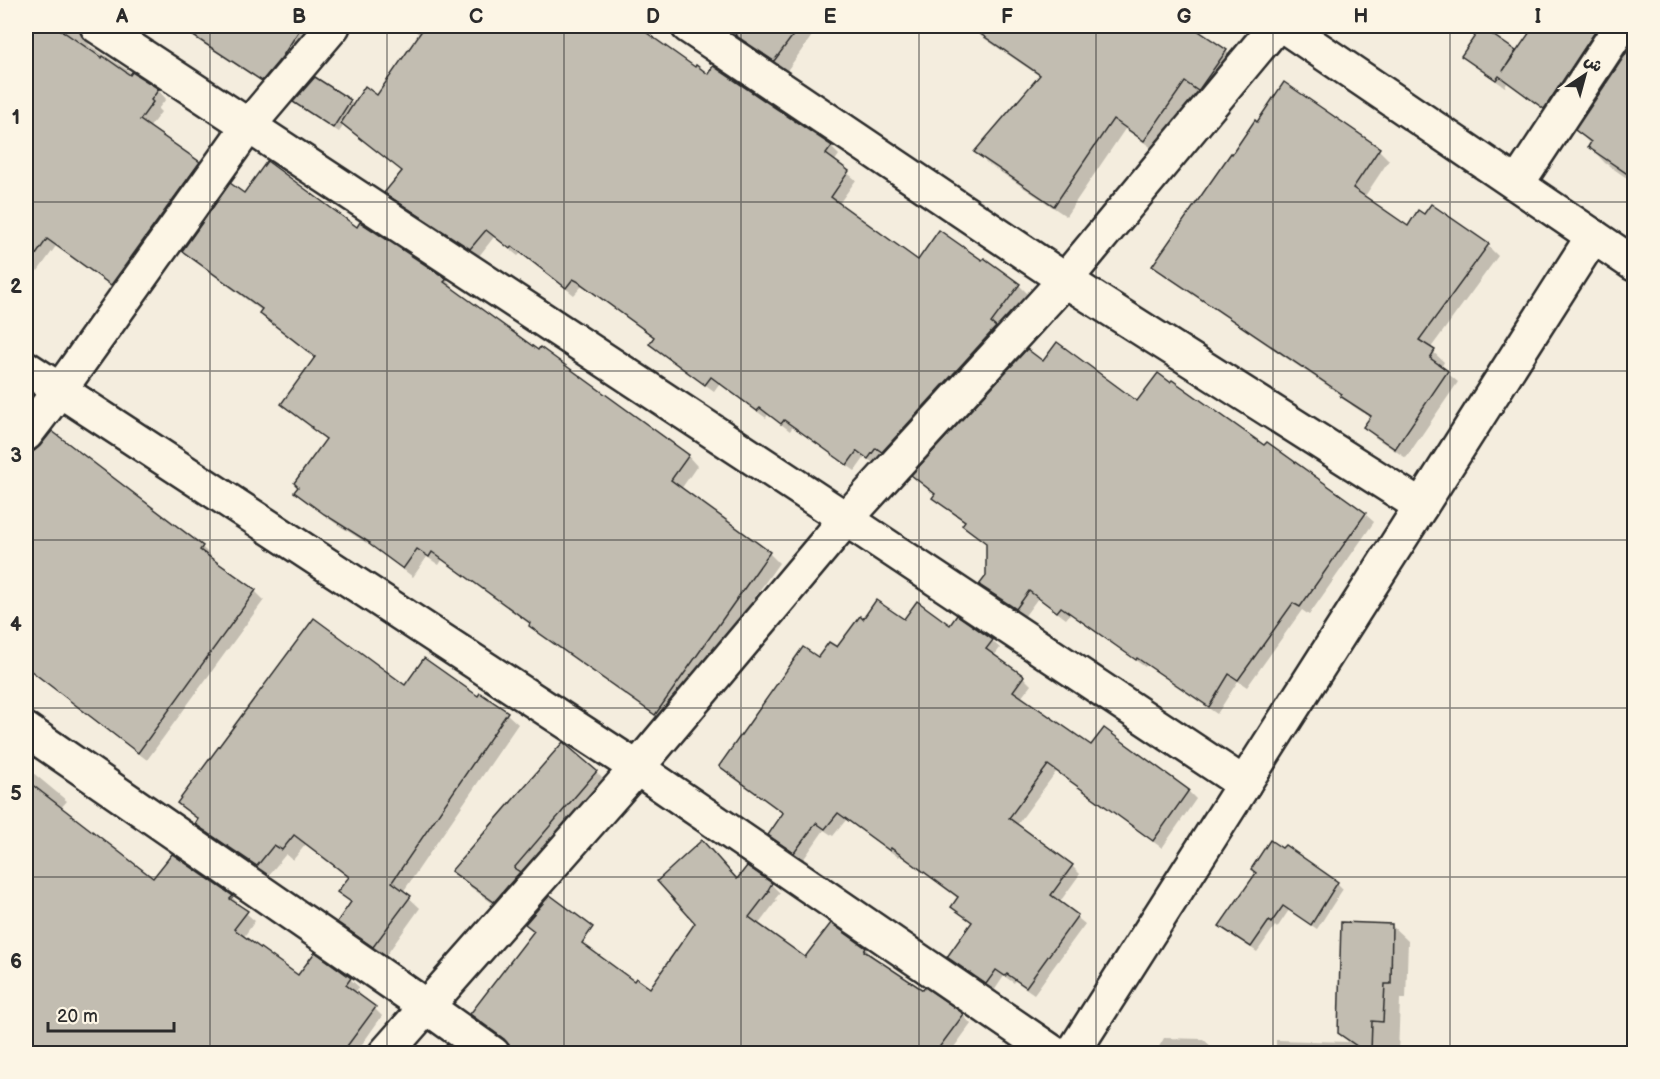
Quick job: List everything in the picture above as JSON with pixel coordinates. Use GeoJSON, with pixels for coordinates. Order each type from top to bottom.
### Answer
{"type":"FeatureCollection","features":[{"type":"Feature","properties":{"kind":"street"},"geometry":{"type":"LineString","coordinates":[[97,26],[1244,784]]}},
{"type":"Feature","properties":{"kind":"street"},"geometry":{"type":"LineString","coordinates":[[26,434],[249,125],[333,26]]}},
{"type":"Feature","properties":{"kind":"street"},"geometry":{"type":"LineString","coordinates":[[688,26],[1065,280],[1421,506]]}},
{"type":"Feature","properties":{"kind":"street"},"geometry":{"type":"LineString","coordinates":[[385,1053],[637,768],[846,519],[1065,280],[1276,26]]}},
{"type":"Feature","properties":{"kind":"street"},"geometry":{"type":"LineString","coordinates":[[1284,26],[1635,264]]}},
{"type":"Feature","properties":{"kind":"street"},"geometry":{"type":"LineString","coordinates":[[1517,184],[1621,26]]}},
{"type":"Feature","properties":{"kind":"street"},"geometry":{"type":"LineString","coordinates":[[1072,1053],[1593,236]]}},
{"type":"Feature","properties":{"kind":"street"},"geometry":{"type":"LineString","coordinates":[[26,368],[637,768],[1055,1053]]}},
{"type":"Feature","properties":{"kind":"street"},"geometry":{"type":"LineString","coordinates":[[26,730],[493,1053]]}},
{"type":"Feature","properties":{"kind":"building"},"geometry":{"type":"Polygon","coordinates":[[[26,26],[55,26],[130,75],[132,72],[159,89],[140,120],[200,162],[111,285],[47,239],[26,269],[26,26]]]}},
{"type":"Feature","properties":{"kind":"building"},"geometry":{"type":"Polygon","coordinates":[[[178,26],[302,26],[282,57],[262,81],[178,26]]]}},
{"type":"Feature","properties":{"kind":"building"},"geometry":{"type":"Polygon","coordinates":[[[425,26],[637,26],[708,74],[713,66],[832,146],[826,154],[849,171],[831,197],[918,260],[939,230],[1020,284],[991,323],[996,327],[882,452],[876,448],[868,459],[857,451],[847,465],[784,420],[781,424],[760,408],[757,411],[711,377],[705,385],[649,344],[654,337],[577,281],[573,279],[566,288],[512,246],[510,249],[486,230],[470,249],[384,193],[402,171],[341,123],[365,86],[377,95],[425,26]]]}},
{"type":"Feature","properties":{"kind":"building"},"geometry":{"type":"Polygon","coordinates":[[[741,26],[800,26],[774,61],[735,35],[741,26]]]}},
{"type":"Feature","properties":{"kind":"building"},"geometry":{"type":"Polygon","coordinates":[[[969,26],[1191,26],[1227,50],[1198,91],[1185,82],[1144,141],[1113,119],[1054,206],[974,152],[1040,75],[969,26]]]}},
{"type":"Feature","properties":{"kind":"building"},"geometry":{"type":"Polygon","coordinates":[[[1534,26],[1599,26],[1544,109],[1499,76],[1496,80],[1461,56],[1481,27],[1516,51],[1503,71],[1534,26]]]}},
{"type":"Feature","properties":{"kind":"building"},"geometry":{"type":"Polygon","coordinates":[[[1635,40],[1635,179],[1588,147],[1591,142],[1575,130],[1635,40]]]}},
{"type":"Feature","properties":{"kind":"building"},"geometry":{"type":"Polygon","coordinates":[[[315,77],[351,100],[333,128],[293,102],[315,77]]]}},
{"type":"Feature","properties":{"kind":"building"},"geometry":{"type":"Polygon","coordinates":[[[1284,82],[1380,148],[1353,188],[1408,226],[1418,210],[1424,214],[1431,204],[1489,244],[1419,340],[1435,350],[1430,358],[1448,371],[1395,449],[1363,427],[1371,416],[1340,396],[1342,394],[1152,266],[1284,82]]]}},
{"type":"Feature","properties":{"kind":"building"},"geometry":{"type":"Polygon","coordinates":[[[267,161],[357,227],[360,222],[447,279],[444,282],[538,350],[540,347],[689,455],[671,480],[770,552],[655,715],[529,626],[530,623],[432,552],[429,557],[417,549],[403,569],[370,543],[294,492],[298,487],[294,483],[326,439],[281,404],[315,357],[259,313],[262,309],[182,251],[230,183],[244,193],[267,161]]]}},
{"type":"Feature","properties":{"kind":"building"},"geometry":{"type":"Polygon","coordinates":[[[1057,342],[1137,401],[1158,373],[1170,382],[1172,380],[1264,445],[1267,442],[1366,513],[1300,607],[1293,603],[1238,680],[1229,674],[1209,707],[1137,658],[1136,660],[1061,607],[1057,612],[1029,591],[1016,609],[979,585],[986,576],[986,543],[962,525],[965,521],[932,498],[935,494],[911,475],[1027,349],[1043,361],[1057,342]]]}},
{"type":"Feature","properties":{"kind":"building"},"geometry":{"type":"Polygon","coordinates":[[[52,431],[203,546],[200,550],[256,590],[138,753],[26,667],[26,452],[34,451],[52,431]]]}},
{"type":"Feature","properties":{"kind":"building"},"geometry":{"type":"Polygon","coordinates":[[[876,600],[904,619],[917,601],[950,625],[957,615],[993,640],[986,649],[1024,676],[1013,691],[1091,745],[1104,728],[1189,790],[1153,841],[1048,765],[1009,818],[1073,865],[1051,895],[1078,915],[1026,987],[1007,974],[1005,976],[996,970],[986,984],[947,957],[972,922],[951,907],[958,897],[891,848],[890,851],[838,813],[825,829],[816,823],[794,853],[768,835],[783,813],[719,766],[803,647],[818,657],[829,642],[837,647],[860,616],[863,619],[876,600]]]}},
{"type":"Feature","properties":{"kind":"building"},"geometry":{"type":"Polygon","coordinates":[[[314,618],[405,685],[424,658],[478,696],[480,693],[508,712],[392,882],[411,896],[373,947],[337,922],[351,902],[337,892],[349,877],[294,835],[282,850],[274,845],[257,866],[195,824],[198,819],[177,803],[314,618]]]}},
{"type":"Feature","properties":{"kind":"building"},"geometry":{"type":"Polygon","coordinates":[[[563,742],[597,771],[514,868],[520,872],[494,902],[451,871],[563,742]]]}},
{"type":"Feature","properties":{"kind":"building"},"geometry":{"type":"Polygon","coordinates":[[[26,780],[153,878],[172,854],[233,896],[230,899],[248,911],[234,929],[298,975],[315,952],[351,978],[346,985],[376,1007],[342,1053],[26,1053],[26,780]]]}},
{"type":"Feature","properties":{"kind":"building"},"geometry":{"type":"Polygon","coordinates":[[[702,840],[737,879],[747,866],[772,883],[769,891],[749,917],[805,957],[831,923],[866,948],[864,951],[923,990],[925,987],[964,1014],[935,1053],[511,1053],[510,1046],[504,1039],[470,1014],[534,931],[525,924],[550,895],[593,927],[582,943],[634,981],[636,978],[650,988],[695,923],[657,881],[702,840]]]}},
{"type":"Feature","properties":{"kind":"building"},"geometry":{"type":"Polygon","coordinates":[[[1270,840],[1282,848],[1285,845],[1338,882],[1311,925],[1283,906],[1271,923],[1269,921],[1251,947],[1219,926],[1256,873],[1251,869],[1270,840]]]}},
{"type":"Feature","properties":{"kind":"building"},"geometry":{"type":"Polygon","coordinates":[[[1341,922],[1392,924],[1391,984],[1385,984],[1383,1022],[1372,1021],[1371,1053],[1367,1053],[1338,1033],[1341,922]]]}},
{"type":"Feature","properties":{"kind":"building"},"geometry":{"type":"Polygon","coordinates":[[[447,1044],[460,1053],[440,1053],[447,1044]]]}}]}
